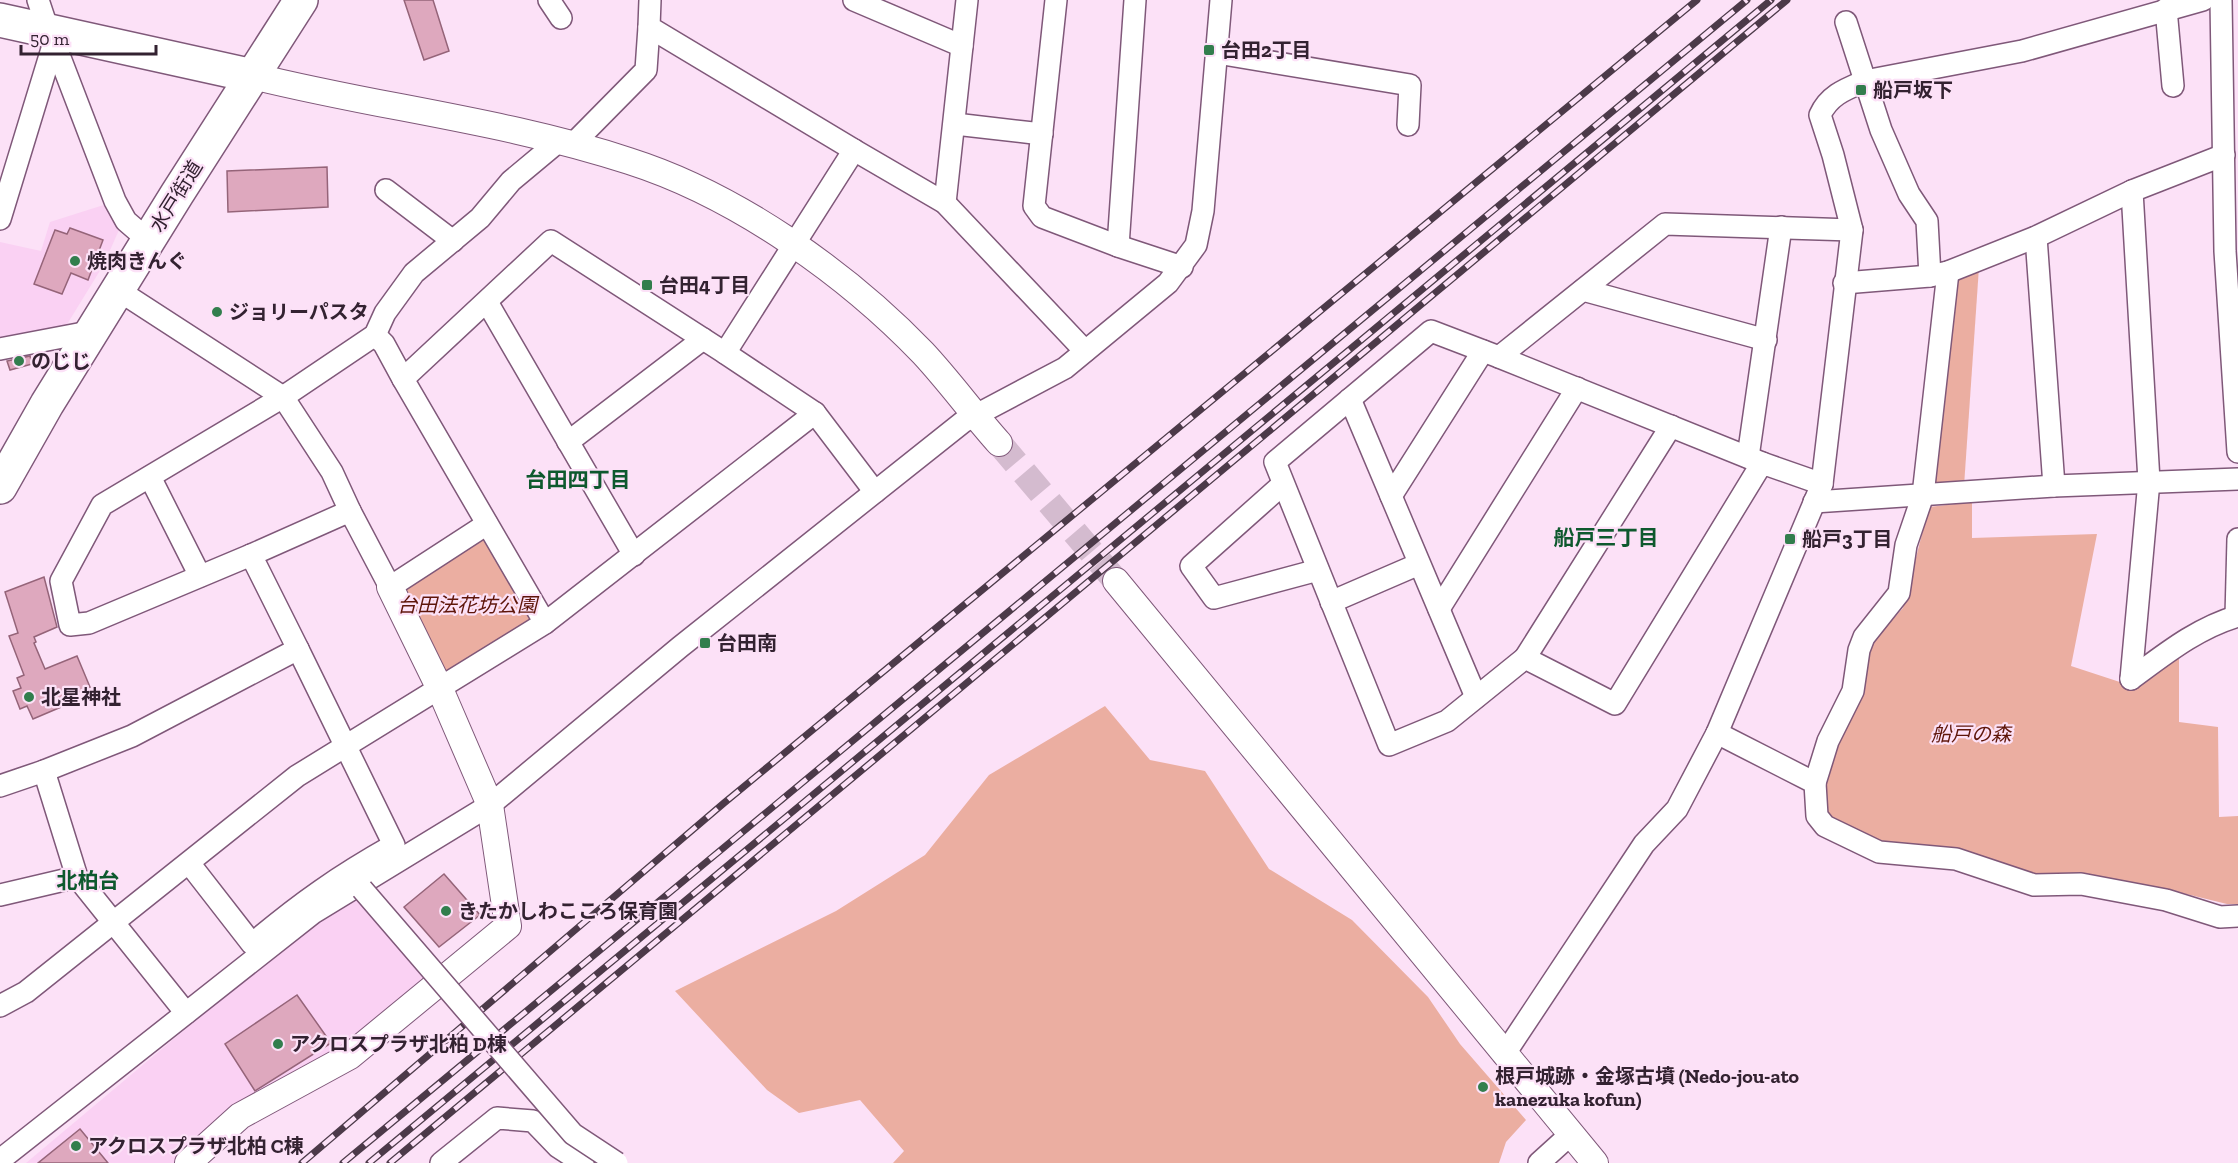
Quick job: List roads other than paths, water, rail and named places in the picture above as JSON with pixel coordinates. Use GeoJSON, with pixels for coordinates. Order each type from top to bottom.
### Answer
{"type":"FeatureCollection","features":[{"type":"Feature","properties":{"kind":"main road","name":"水戸街道"},"geometry":{"type":"LineString","coordinates":[[0,487],[42,412],[148,240],[301,0]]}},
{"type":"Feature","properties":{"kind":"main road"},"geometry":{"type":"LineString","coordinates":[[0,20],[49,26],[253,76]]}},
{"type":"Feature","properties":{"kind":"street"},"geometry":{"type":"LineString","coordinates":[[549,0],[561,18]]}},
{"type":"Feature","properties":{"kind":"street"},"geometry":{"type":"LineString","coordinates":[[350,511],[89,623],[70,625],[60,581],[102,505],[283,397],[375,334],[385,313],[414,273],[480,218],[511,182],[566,143],[646,70],[650,0]]}},
{"type":"Feature","properties":{"kind":"street"},"geometry":{"type":"LineString","coordinates":[[945,204],[967,0]]}},
{"type":"Feature","properties":{"kind":"street"},"geometry":{"type":"LineString","coordinates":[[1056,0],[1034,206],[1042,217],[1182,267]]}},
{"type":"Feature","properties":{"kind":"street"},"geometry":{"type":"LineString","coordinates":[[1118,246],[1136,0]]}},
{"type":"Feature","properties":{"kind":"street"},"geometry":{"type":"LineString","coordinates":[[0,1160],[313,913],[360,887],[490,805],[680,647],[875,492],[975,416],[1065,368],[1168,283],[1182,267],[1196,244],[1203,211],[1221,0]]}},
{"type":"Feature","properties":{"kind":"street"},"geometry":{"type":"LineString","coordinates":[[1504,1055],[1644,844],[1677,809],[1717,733],[1818,493],[1852,230],[1833,155],[1820,115],[1824,105],[1833,97],[1865,81],[2022,51],[2203,0]]}},
{"type":"Feature","properties":{"kind":"street"},"geometry":{"type":"LineString","coordinates":[[2221,0],[2225,251],[2235,345],[2238,452]]}},
{"type":"Feature","properties":{"kind":"street"},"geometry":{"type":"LineString","coordinates":[[861,1],[962,46]]}},
{"type":"Feature","properties":{"kind":"street"},"geometry":{"type":"LineString","coordinates":[[2166,9],[2173,86]]}},
{"type":"Feature","properties":{"kind":"street"},"geometry":{"type":"LineString","coordinates":[[1846,22],[1881,130],[1909,194],[1927,221],[1939,274],[1923,495],[1906,545],[1899,592],[1864,637],[1859,650],[1853,691],[1828,741],[1815,783],[1817,816],[1826,826],[1879,852],[1956,859],[2034,885],[2081,884],[2166,900],[2220,917],[2238,916]]}},
{"type":"Feature","properties":{"kind":"street"},"geometry":{"type":"LineString","coordinates":[[0,219],[49,26]]}},
{"type":"Feature","properties":{"kind":"street"},"geometry":{"type":"LineString","coordinates":[[49,26],[115,201],[126,221],[148,240]]}},
{"type":"Feature","properties":{"kind":"street"},"geometry":{"type":"LineString","coordinates":[[649,27],[945,204],[1085,351]]}},
{"type":"Feature","properties":{"kind":"street"},"geometry":{"type":"LineString","coordinates":[[1217,53],[1410,85],[1408,125]]}},
{"type":"Feature","properties":{"kind":"street"},"geometry":{"type":"LineString","coordinates":[[253,76],[316,92],[566,143],[631,161],[747,215],[795,245],[884,315],[924,355],[999,443]]}},
{"type":"Feature","properties":{"kind":"street"},"geometry":{"type":"LineString","coordinates":[[955,124],[1042,134]]}},
{"type":"Feature","properties":{"kind":"street"},"geometry":{"type":"LineString","coordinates":[[725,353],[854,150]]}},
{"type":"Feature","properties":{"kind":"street"},"geometry":{"type":"LineString","coordinates":[[1844,283],[1939,274],[2036,237],[2132,191],[2224,155]]}},
{"type":"Feature","properties":{"kind":"street"},"geometry":{"type":"LineString","coordinates":[[386,190],[453,241]]}},
{"type":"Feature","properties":{"kind":"street"},"geometry":{"type":"LineString","coordinates":[[2132,191],[2149,481],[2131,679],[2186,639],[2220,621],[2237,616],[2238,539]]}},
{"type":"Feature","properties":{"kind":"street"},"geometry":{"type":"LineString","coordinates":[[1391,496],[1491,354],[1583,290],[1665,224],[1852,230]]}},
{"type":"Feature","properties":{"kind":"street"},"geometry":{"type":"LineString","coordinates":[[1525,658],[1615,704],[1755,460],[1766,340],[1781,227]]}},
{"type":"Feature","properties":{"kind":"street"},"geometry":{"type":"LineString","coordinates":[[2036,237],[2054,486]]}},
{"type":"Feature","properties":{"kind":"street"},"geometry":{"type":"LineString","coordinates":[[403,379],[551,241],[815,413],[875,492]]}},
{"type":"Feature","properties":{"kind":"street"},"geometry":{"type":"LineString","coordinates":[[118,290],[283,397],[332,472],[440,689],[490,805],[508,926],[350,1056],[240,1116],[189,1163]]}},
{"type":"Feature","properties":{"kind":"street"},"geometry":{"type":"LineString","coordinates":[[1583,290],[1766,340]]}},
{"type":"Feature","properties":{"kind":"street"},"geometry":{"type":"LineString","coordinates":[[487,302],[634,555]]}},
{"type":"Feature","properties":{"kind":"street"},"geometry":{"type":"LineString","coordinates":[[0,349],[94,331]]}},
{"type":"Feature","properties":{"kind":"street"},"geometry":{"type":"LineString","coordinates":[[1671,426],[1525,658],[1447,721],[1389,746],[1275,462],[1431,331],[1577,388],[1671,426],[1755,460],[1818,493],[1923,495],[2149,481],[2238,479]]}},
{"type":"Feature","properties":{"kind":"street"},"geometry":{"type":"LineString","coordinates":[[375,334],[384,344],[545,623]]}},
{"type":"Feature","properties":{"kind":"street"},"geometry":{"type":"LineString","coordinates":[[568,442],[703,339]]}},
{"type":"Feature","properties":{"kind":"street"},"geometry":{"type":"LineString","coordinates":[[1439,609],[1577,388]]}},
{"type":"Feature","properties":{"kind":"street"},"geometry":{"type":"LineString","coordinates":[[1350,399],[1476,698]]}},
{"type":"Feature","properties":{"kind":"street"},"geometry":{"type":"LineString","coordinates":[[0,1006],[26,992],[297,776],[545,623],[815,413]]}},
{"type":"Feature","properties":{"kind":"street"},"geometry":{"type":"LineString","coordinates":[[150,477],[201,576]]}},
{"type":"Feature","properties":{"kind":"street"},"geometry":{"type":"LineString","coordinates":[[1284,484],[1191,566],[1214,598],[1318,570]]}},
{"type":"Feature","properties":{"kind":"street"},"geometry":{"type":"LineString","coordinates":[[390,587],[487,524]]}},
{"type":"Feature","properties":{"kind":"street"},"geometry":{"type":"LineString","coordinates":[[189,863],[252,944],[303,900],[394,845],[251,555]]}},
{"type":"Feature","properties":{"kind":"street"},"geometry":{"type":"LineString","coordinates":[[1331,602],[1419,564]]}},
{"type":"Feature","properties":{"kind":"street"},"geometry":{"type":"LineString","coordinates":[[1116,580],[1595,1163]]}},
{"type":"Feature","properties":{"kind":"street"},"geometry":{"type":"LineString","coordinates":[[0,786],[132,736],[298,649]]}},
{"type":"Feature","properties":{"kind":"street"},"geometry":{"type":"LineString","coordinates":[[1717,733],[1815,783]]}},
{"type":"Feature","properties":{"kind":"street"},"geometry":{"type":"LineString","coordinates":[[44,771],[77,877],[186,1013]]}},
{"type":"Feature","properties":{"kind":"street"},"geometry":{"type":"LineString","coordinates":[[0,895],[77,877]]}},
{"type":"Feature","properties":{"kind":"street"},"geometry":{"type":"LineString","coordinates":[[360,887],[573,1134],[617,1163]]}},
{"type":"Feature","properties":{"kind":"street"},"geometry":{"type":"LineString","coordinates":[[441,1163],[497,1118],[533,1121],[558,1147],[583,1163]]}},
{"type":"Feature","properties":{"kind":"street"},"geometry":{"type":"LineString","coordinates":[[1539,1163],[1571,1134]]}},
{"type":"Feature","properties":{"kind":"tunnel"},"geometry":{"type":"LineString","coordinates":[[999,443],[1116,581]]}},
{"type":"Feature","properties":{"kind":"railway"},"geometry":{"type":"LineString","coordinates":[[302,1163],[724,803],[1697,0]]}},
{"type":"Feature","properties":{"kind":"railway"},"geometry":{"type":"LineString","coordinates":[[343,1163],[1747,0]]}},
{"type":"Feature","properties":{"kind":"railway"},"geometry":{"type":"LineString","coordinates":[[369,1163],[1771,0]]}},
{"type":"Feature","properties":{"kind":"railway"},"geometry":{"type":"LineString","coordinates":[[390,1163],[1787,0]]}},
{"type":"Feature","properties":{"kind":"place","name":"台田2丁目"},"geometry":{"type":"Point","coordinates":[1209,50]}},
{"type":"Feature","properties":{"kind":"place","name":"船戸坂下"},"geometry":{"type":"Point","coordinates":[1861,90]}},
{"type":"Feature","properties":{"kind":"place","name":"焼肉きんぐ"},"geometry":{"type":"Point","coordinates":[75,261]}},
{"type":"Feature","properties":{"kind":"place","name":"台田4丁目"},"geometry":{"type":"Point","coordinates":[647,285]}},
{"type":"Feature","properties":{"kind":"place","name":"ジョリーパスタ"},"geometry":{"type":"Point","coordinates":[217,312]}},
{"type":"Feature","properties":{"kind":"place","name":"のじじ"},"geometry":{"type":"Point","coordinates":[19,361]}},
{"type":"Feature","properties":{"kind":"place","name":"船戸3丁目"},"geometry":{"type":"Point","coordinates":[1790,539]}},
{"type":"Feature","properties":{"kind":"place","name":"台田南"},"geometry":{"type":"Point","coordinates":[705,643]}},
{"type":"Feature","properties":{"kind":"place","name":"北星神社"},"geometry":{"type":"Point","coordinates":[29,697]}},
{"type":"Feature","properties":{"kind":"place","name":"きたかしわこころ保育園"},"geometry":{"type":"Point","coordinates":[446,911]}},
{"type":"Feature","properties":{"kind":"place","name":"アクロスプラザ北柏 D棟"},"geometry":{"type":"Point","coordinates":[278,1044]}},
{"type":"Feature","properties":{"kind":"place","name":"根戸城跡・金塚古墳 (Nedo-jou-ato kanezuka kofun)"},"geometry":{"type":"Point","coordinates":[1483,1087]}},
{"type":"Feature","properties":{"kind":"place","name":"アクロスプラザ北柏 C棟"},"geometry":{"type":"Point","coordinates":[76,1146]}},
{"type":"Feature","properties":{"kind":"district","name":"台田四丁目"},"geometry":{"type":"Point","coordinates":[578,480]}},
{"type":"Feature","properties":{"kind":"district","name":"船戸三丁目"},"geometry":{"type":"Point","coordinates":[1606,538]}},
{"type":"Feature","properties":{"kind":"district","name":"北柏台"},"geometry":{"type":"Point","coordinates":[88,881]}},
{"type":"Feature","properties":{"kind":"park label","name":"台田法花坊公園"},"geometry":{"type":"Point","coordinates":[467,605]}},
{"type":"Feature","properties":{"kind":"park label","name":"船戸の森"},"geometry":{"type":"Point","coordinates":[1971,734]}}]}
